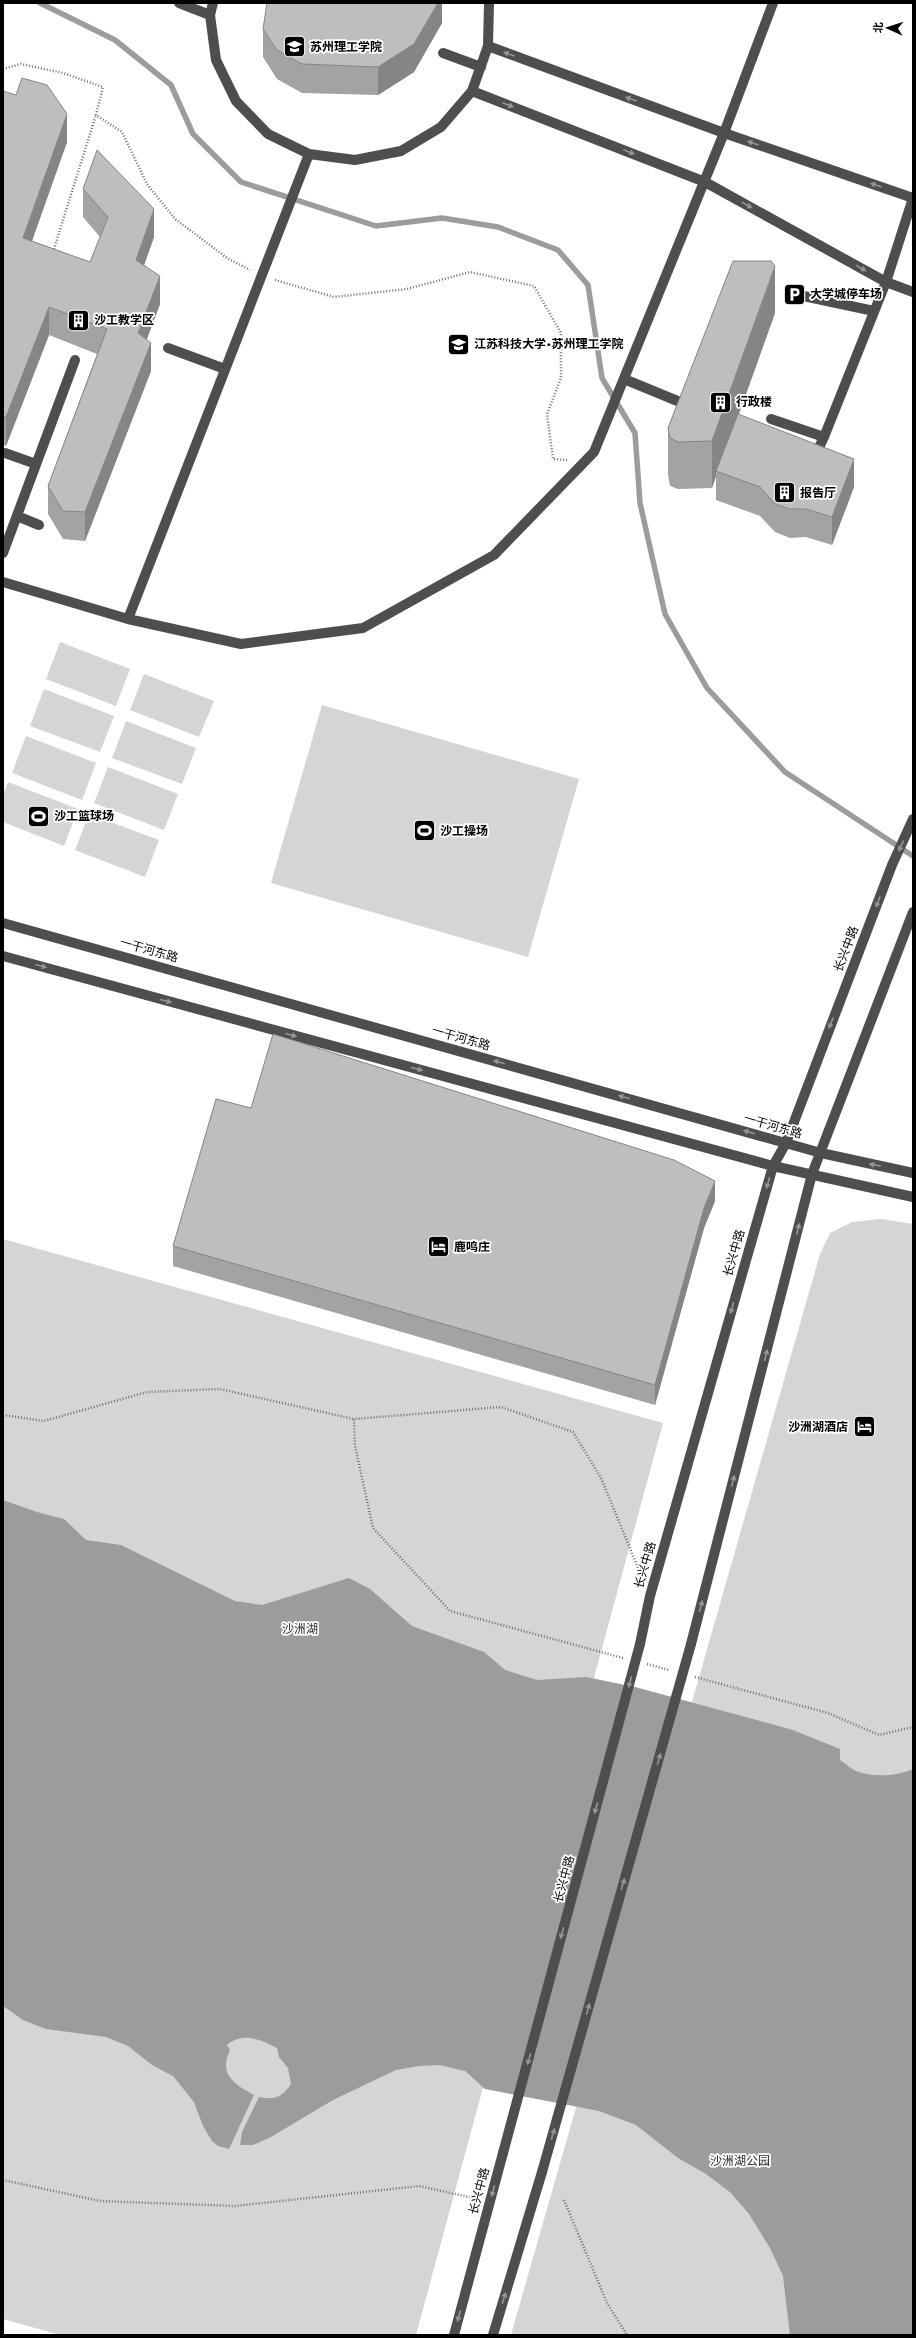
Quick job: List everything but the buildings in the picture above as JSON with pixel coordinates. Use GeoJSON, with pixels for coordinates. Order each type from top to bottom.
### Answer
{"type":"FeatureCollection","features":[{"type":"Feature","properties":{"kind":"street"},"geometry":{"type":"LineString","coordinates":[[179,3],[210,14]]}},
{"type":"Feature","properties":{"kind":"street"},"geometry":{"type":"LineString","coordinates":[[212,3],[210,14],[216,60],[236,101],[268,134],[309,154],[355,160],[401,151],[441,127],[472,91],[488,46],[489,3]]}},
{"type":"Feature","properties":{"kind":"street"},"geometry":{"type":"LineString","coordinates":[[3,582],[128,619],[241,644],[363,628],[494,555],[594,452],[705,182],[773,3]]}},
{"type":"Feature","properties":{"kind":"street"},"geometry":{"type":"LineString","coordinates":[[488,46],[724,133],[913,198],[886,282],[824,437],[813,460]]}},
{"type":"Feature","properties":{"kind":"street"},"geometry":{"type":"LineString","coordinates":[[443,53],[481,67]]}},
{"type":"Feature","properties":{"kind":"street"},"geometry":{"type":"LineString","coordinates":[[472,91],[705,182],[886,282],[913,292]]}},
{"type":"Feature","properties":{"kind":"street"},"geometry":{"type":"LineString","coordinates":[[128,619],[309,154]]}},
{"type":"Feature","properties":{"kind":"street"},"geometry":{"type":"LineString","coordinates":[[794,294],[874,311]]}},
{"type":"Feature","properties":{"kind":"street"},"geometry":{"type":"LineString","coordinates":[[168,348],[225,369]]}},
{"type":"Feature","properties":{"kind":"street"},"geometry":{"type":"LineString","coordinates":[[3,553],[75,360]]}},
{"type":"Feature","properties":{"kind":"street"},"geometry":{"type":"LineString","coordinates":[[622,384],[680,402]]}},
{"type":"Feature","properties":{"kind":"street"},"geometry":{"type":"LineString","coordinates":[[771,419],[824,437]]}},
{"type":"Feature","properties":{"kind":"street"},"geometry":{"type":"LineString","coordinates":[[5,453],[36,464]]}},
{"type":"Feature","properties":{"kind":"street"},"geometry":{"type":"LineString","coordinates":[[17,516],[39,525]]}},
{"type":"Feature","properties":{"kind":"street","name":"长兴中路"},"geometry":{"type":"LineString","coordinates":[[454,2335],[640,1644],[650,1596],[773,1166],[786,1143],[892,865],[911,823]]}},
{"type":"Feature","properties":{"kind":"street"},"geometry":{"type":"LineString","coordinates":[[493,2335],[542,2172],[691,1644],[812,1174],[913,912]]}},
{"type":"Feature","properties":{"kind":"street","name":"一干河东路"},"geometry":{"type":"LineString","coordinates":[[3,923],[821,1153],[913,1173]]}},
{"type":"Feature","properties":{"kind":"street"},"geometry":{"type":"LineString","coordinates":[[3,956],[773,1166],[913,1197]]}},
{"type":"Feature","properties":{"kind":"path"},"geometry":{"type":"LineString","coordinates":[[3,69],[21,64],[63,74],[103,87],[96,115],[51,259]]}},
{"type":"Feature","properties":{"kind":"path"},"geometry":{"type":"LineString","coordinates":[[96,115],[122,132],[147,184],[175,219],[226,258],[261,276],[334,297],[407,290],[470,272],[534,286],[561,333],[561,378],[547,414],[553,459],[585,462]]}},
{"type":"Feature","properties":{"kind":"path"},"geometry":{"type":"LineString","coordinates":[[3,1415],[44,1421],[148,1392],[220,1389],[354,1419],[501,1407],[574,1432],[601,1478],[650,1596]]}},
{"type":"Feature","properties":{"kind":"path"},"geometry":{"type":"LineString","coordinates":[[354,1419],[355,1446],[373,1528],[450,1611],[627,1659]]}},
{"type":"Feature","properties":{"kind":"path"},"geometry":{"type":"LineString","coordinates":[[642,1663],[673,1671]]}},
{"type":"Feature","properties":{"kind":"path"},"geometry":{"type":"LineString","coordinates":[[689,1675],[828,1713],[879,1734],[913,1727]]}},
{"type":"Feature","properties":{"kind":"path"},"geometry":{"type":"LineString","coordinates":[[3,2180],[100,2201],[235,2206],[419,2186],[490,2202]]}},
{"type":"Feature","properties":{"kind":"path"},"geometry":{"type":"LineString","coordinates":[[564,2200],[607,2303],[627,2335]]}},
{"type":"Feature","properties":{"kind":"green space"},"geometry":{"type":"Polygon","coordinates":[[[60,642],[130,669],[116,706],[46,679],[60,642]]]}},
{"type":"Feature","properties":{"kind":"green space"},"geometry":{"type":"Polygon","coordinates":[[[144,674],[214,701],[199,737],[130,710],[144,674]]]}},
{"type":"Feature","properties":{"kind":"green space"},"geometry":{"type":"Polygon","coordinates":[[[44,689],[114,716],[100,752],[30,726],[44,689]]]}},
{"type":"Feature","properties":{"kind":"green space","name":"沙工操场"},"geometry":{"type":"Polygon","coordinates":[[[322,705],[579,779],[528,957],[271,883],[322,705]]]}},
{"type":"Feature","properties":{"kind":"green space"},"geometry":{"type":"Polygon","coordinates":[[[126,721],[196,748],[182,784],[112,758],[126,721]]]}},
{"type":"Feature","properties":{"kind":"green space"},"geometry":{"type":"Polygon","coordinates":[[[26,736],[96,763],[82,800],[12,773],[26,736]]]}},
{"type":"Feature","properties":{"kind":"green space"},"geometry":{"type":"Polygon","coordinates":[[[108,767],[178,794],[164,830],[94,803],[108,767]]]}},
{"type":"Feature","properties":{"kind":"green space","name":"沙工篮球场"},"geometry":{"type":"Polygon","coordinates":[[[8,782],[78,809],[64,846],[3,822],[3,795],[8,782]]]}},
{"type":"Feature","properties":{"kind":"green space"},"geometry":{"type":"Polygon","coordinates":[[[89,814],[159,840],[145,877],[75,850],[89,814]]]}},
{"type":"Feature","properties":{"kind":"green space","name":"沙洲湖公园"},"geometry":{"type":"Polygon","coordinates":[[[881,1219],[913,1224],[913,2335],[511,2335],[820,1254],[830,1233],[852,1222],[881,1219]]]}},
{"type":"Feature","properties":{"kind":"green space","name":"沙洲湖"},"geometry":{"type":"Polygon","coordinates":[[[3,1239],[663,1423],[416,2335],[60,2335],[3,2319],[3,1239]]]}},
{"type":"Feature","properties":{"kind":"shaded area","name":"沙洲湖"},"geometry":{"type":"Polygon","coordinates":[[[3,1500],[37,1512],[64,1519],[86,1540],[121,1545],[235,1601],[262,1605],[349,1578],[370,1589],[412,1626],[484,1652],[505,1670],[537,1680],[586,1677],[635,1687],[793,1730],[840,1749],[840,1760],[854,1770],[870,1775],[892,1775],[913,1769],[913,2335],[790,2335],[783,2276],[770,2248],[749,2214],[731,2193],[706,2174],[678,2158],[636,2125],[599,2111],[485,2089],[465,2071],[439,2065],[419,2066],[396,2070],[333,2100],[271,2137],[253,2145],[240,2145],[242,2132],[259,2097],[277,2097],[288,2089],[291,2084],[288,2068],[279,2057],[277,2048],[265,2042],[252,2038],[245,2038],[233,2041],[227,2045],[230,2050],[226,2066],[230,2078],[254,2095],[229,2149],[218,2146],[212,2141],[203,2126],[194,2102],[173,2076],[152,2065],[128,2046],[106,2037],[46,2029],[23,2020],[3,2006],[3,1500]]]}},
{"type":"Feature","properties":{"kind":"waterway"},"geometry":{"type":"LineString","coordinates":[[40,3],[115,40],[171,85],[193,134],[241,182],[376,226],[442,218],[498,227],[558,250],[588,285],[602,378],[635,433],[640,503],[665,614],[707,688],[785,772],[913,856]]}},
{"type":"Feature","properties":{"kind":"place","name":"苏州理工学院"},"geometry":{"type":"Point","coordinates":[294,47]}},
{"type":"Feature","properties":{"kind":"place","name":"大学城停车场"},"geometry":{"type":"Point","coordinates":[794,294]}},
{"type":"Feature","properties":{"kind":"place","name":"沙工教学区"},"geometry":{"type":"Point","coordinates":[78,320]}},
{"type":"Feature","properties":{"kind":"place","name":"江苏科技大学•苏州理工学院"},"geometry":{"type":"Point","coordinates":[458,344]}},
{"type":"Feature","properties":{"kind":"place","name":"行政楼"},"geometry":{"type":"Point","coordinates":[720,402]}},
{"type":"Feature","properties":{"kind":"place","name":"报告厅"},"geometry":{"type":"Point","coordinates":[785,493]}},
{"type":"Feature","properties":{"kind":"place","name":"沙工篮球场"},"geometry":{"type":"Point","coordinates":[39,816]}},
{"type":"Feature","properties":{"kind":"place","name":"沙工操场"},"geometry":{"type":"Point","coordinates":[425,831]}},
{"type":"Feature","properties":{"kind":"place","name":"鹿鸣庄"},"geometry":{"type":"Point","coordinates":[439,1247]}},
{"type":"Feature","properties":{"kind":"place","name":"沙洲湖酒店"},"geometry":{"type":"Point","coordinates":[864,1427]}}]}
